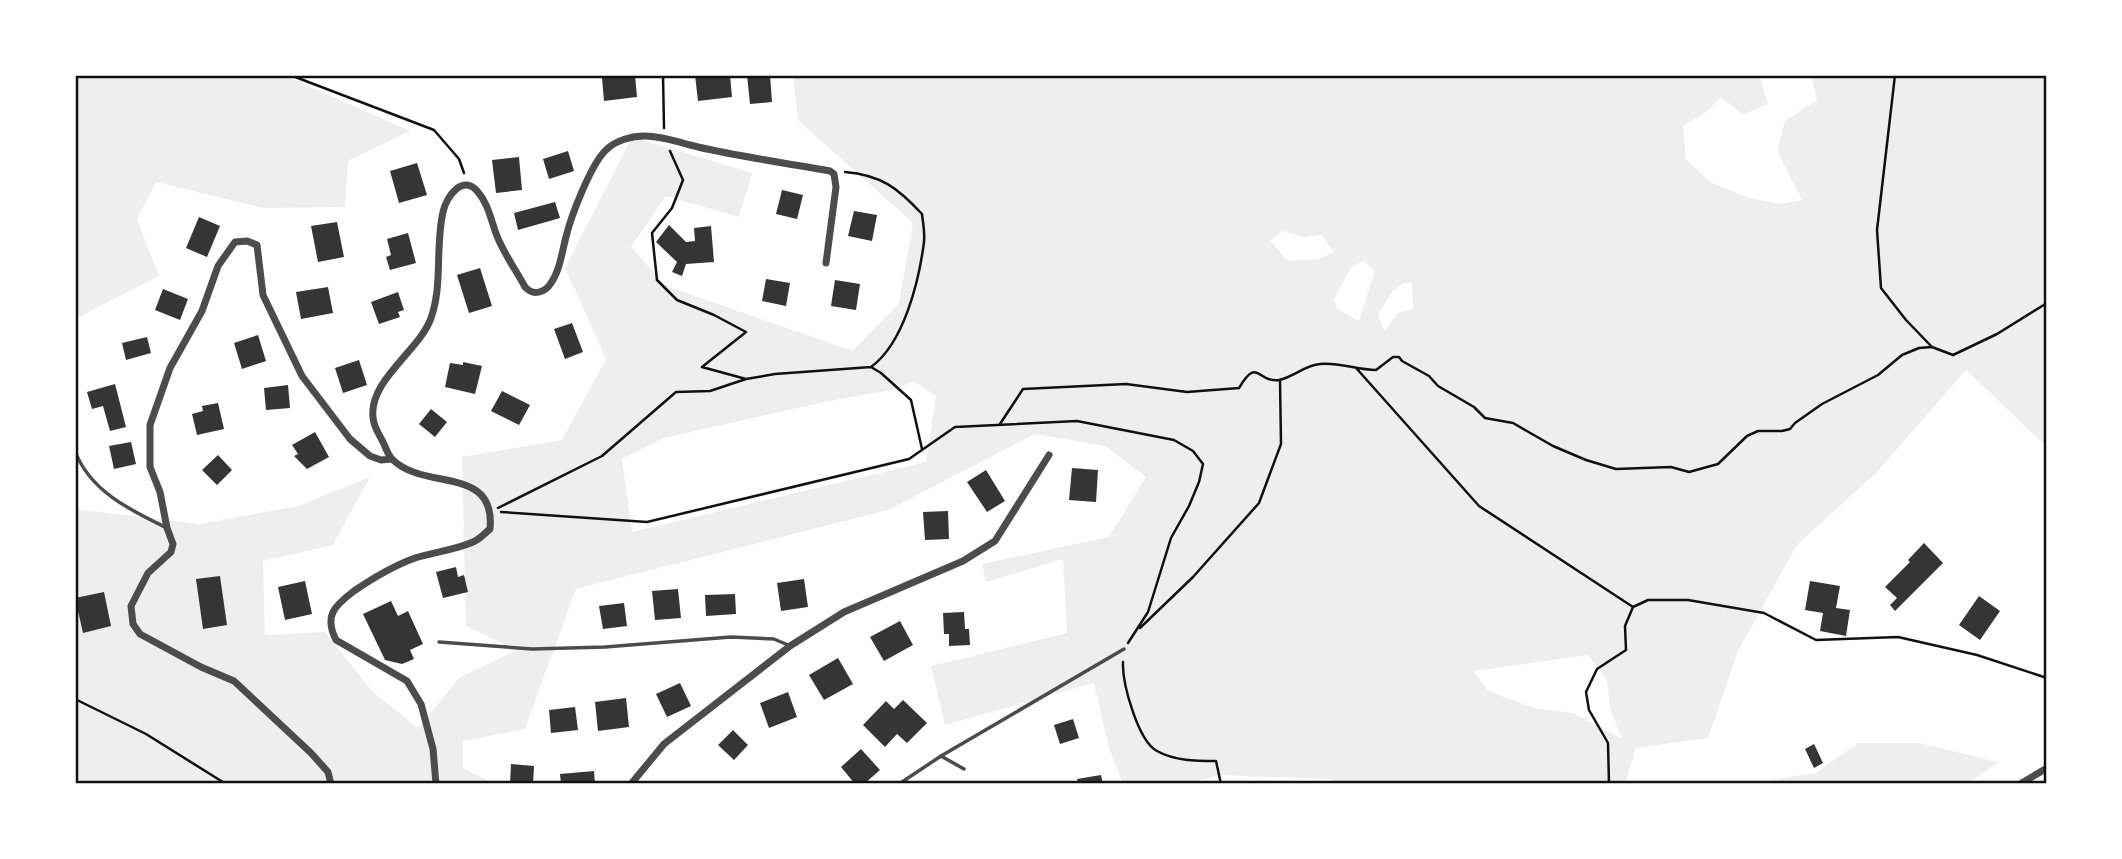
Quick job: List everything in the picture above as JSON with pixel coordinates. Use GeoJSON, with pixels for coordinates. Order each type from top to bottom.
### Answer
{"type":"FeatureCollection","features":[{"type":"Feature","properties":{"kind":"street"},"geometry":{"type":"LineString","coordinates":[[436,784],[433,749],[421,704],[407,681],[336,640],[330,628],[330,618],[341,601],[377,575],[415,558],[480,538],[490,529],[491,511],[483,495],[469,486],[440,480],[402,467],[391,459],[373,420],[379,392],[431,320],[439,274],[442,213],[447,197],[461,186],[470,185],[477,190],[488,208],[497,236],[525,287],[529,292],[536,293],[550,285],[556,275],[569,226],[597,159],[608,147],[621,140],[642,136],[665,137],[696,147],[830,172],[837,180],[825,263]]}},
{"type":"Feature","properties":{"kind":"street"},"geometry":{"type":"LineString","coordinates":[[331,784],[328,772],[311,753],[234,681],[201,667],[140,634],[134,624],[131,606],[148,573],[171,552],[173,544],[160,492],[150,467],[150,425],[170,368],[202,312],[218,265],[235,242],[247,241],[257,245],[263,295],[302,376],[350,439],[370,456],[381,460],[391,459]]}},
{"type":"Feature","properties":{"kind":"street"},"geometry":{"type":"LineString","coordinates":[[631,784],[664,744],[790,646],[844,612],[985,549],[995,541],[1007,524],[1049,456]]}},
{"type":"Feature","properties":{"kind":"street"},"geometry":{"type":"LineString","coordinates":[[2020,784],[2047,768]]}},
{"type":"Feature","properties":{"kind":"lane"},"geometry":{"type":"LineString","coordinates":[[75,451],[78,459],[106,494],[129,510],[167,528]]}},
{"type":"Feature","properties":{"kind":"lane"},"geometry":{"type":"LineString","coordinates":[[439,642],[532,649],[605,647],[731,637],[774,639],[790,646]]}},
{"type":"Feature","properties":{"kind":"lane"},"geometry":{"type":"LineString","coordinates":[[899,784],[941,756],[1124,649]]}},
{"type":"Feature","properties":{"kind":"lane"},"geometry":{"type":"LineString","coordinates":[[941,756],[964,769]]}},
{"type":"Feature","properties":{"kind":"path"},"geometry":{"type":"LineString","coordinates":[[290,75],[434,130],[459,159],[470,185]]}},
{"type":"Feature","properties":{"kind":"path"},"geometry":{"type":"LineString","coordinates":[[663,75],[665,137],[683,180],[673,208],[652,233],[657,281],[677,300],[715,315],[746,332],[702,367],[746,380]]}},
{"type":"Feature","properties":{"kind":"path"},"geometry":{"type":"LineString","coordinates":[[1895,75],[1877,230],[1881,288],[1932,347],[1952,355],[1997,334],[2047,303]]}},
{"type":"Feature","properties":{"kind":"path"},"geometry":{"type":"LineString","coordinates":[[491,511],[602,456],[677,392],[710,391],[775,374],[871,367],[884,358],[912,300],[925,240],[922,215],[889,183],[863,173],[830,172]]}},
{"type":"Feature","properties":{"kind":"path"},"geometry":{"type":"LineString","coordinates":[[1000,424],[1023,389],[1126,384],[1187,392],[1210,388],[1231,389],[1239,388],[1246,375],[1254,371],[1267,378],[1280,380],[1305,367],[1321,363],[1376,370],[1393,357],[1399,356],[1402,361],[1429,376],[1438,386],[1474,407],[1485,418],[1513,423],[1553,446],[1586,460],[1616,469],[1671,467],[1689,472],[1718,464],[1747,436],[1758,431],[1790,429],[1822,404],[1878,375],[1902,355],[1919,348],[1932,347]]}},
{"type":"Feature","properties":{"kind":"path"},"geometry":{"type":"LineString","coordinates":[[871,367],[911,400],[922,449]]}},
{"type":"Feature","properties":{"kind":"path"},"geometry":{"type":"LineString","coordinates":[[1357,369],[1479,506],[1633,607]]}},
{"type":"Feature","properties":{"kind":"path"},"geometry":{"type":"LineString","coordinates":[[1135,632],[1193,578],[1259,503],[1281,444],[1280,380]]}},
{"type":"Feature","properties":{"kind":"path"},"geometry":{"type":"LineString","coordinates":[[491,511],[647,522],[909,459],[955,426],[1077,421],[1174,440],[1193,451],[1203,464],[1189,506],[1171,538],[1148,612],[1124,649],[1126,691],[1142,732],[1155,751],[1184,760],[1216,761],[1221,784]]}},
{"type":"Feature","properties":{"kind":"path"},"geometry":{"type":"LineString","coordinates":[[1609,784],[1608,743],[1589,710],[1586,692],[1597,669],[1626,650],[1625,626],[1633,607],[1647,600],[1688,600],[1764,613],[1816,640],[1898,637],[1977,655],[2047,678]]}},
{"type":"Feature","properties":{"kind":"path"},"geometry":{"type":"LineString","coordinates":[[75,698],[146,734],[226,784]]}},
{"type":"Feature","properties":{"kind":"shaded area"},"geometry":{"type":"Polygon","coordinates":[[[75,75],[284,75],[410,131],[348,161],[345,207],[263,208],[156,182],[137,219],[159,276],[75,319],[75,75]]]}},
{"type":"Feature","properties":{"kind":"shaded area"},"geometry":{"type":"Polygon","coordinates":[[[793,75],[1759,75],[1768,104],[1743,115],[1721,97],[1708,111],[1683,126],[1686,159],[1710,182],[1749,198],[1780,204],[1802,200],[1777,151],[1785,121],[1817,100],[1811,75],[2047,75],[2047,447],[1966,370],[1876,473],[1797,545],[1738,651],[1708,738],[1636,748],[1625,784],[1333,784],[1332,779],[1219,775],[1188,784],[1123,784],[1109,748],[1094,683],[945,725],[931,666],[1067,633],[1063,559],[986,582],[982,564],[1109,537],[1146,477],[1105,446],[1035,434],[888,510],[576,589],[525,729],[463,741],[463,768],[495,784],[75,784],[75,509],[199,524],[298,506],[370,477],[333,545],[263,561],[265,635],[325,632],[372,691],[418,728],[459,678],[516,650],[466,626],[462,457],[562,440],[606,359],[565,268],[632,137],[752,173],[739,217],[666,196],[631,247],[666,286],[853,351],[899,303],[913,223],[798,120],[793,75]],[[1282,231],[1270,241],[1288,261],[1319,259],[1334,252],[1322,235],[1303,237],[1282,231]],[[1364,261],[1352,266],[1334,299],[1337,309],[1359,321],[1375,271],[1364,261]],[[1403,283],[1391,293],[1378,315],[1385,332],[1397,313],[1413,309],[1412,283],[1403,283]],[[913,381],[898,389],[829,401],[664,438],[622,459],[632,532],[926,462],[936,396],[913,381]],[[1588,655],[1474,671],[1488,691],[1535,708],[1573,713],[1622,739],[1610,708],[1607,681],[1588,655]]]}},
{"type":"Feature","properties":{"kind":"shaded area"},"geometry":{"type":"Polygon","coordinates":[[[1858,743],[1920,743],[1998,762],[1967,784],[1745,784],[1816,773],[1858,743]]]}},
{"type":"Feature","properties":{"kind":"building"},"geometry":{"type":"Polygon","coordinates":[[[635,75],[637,97],[604,101],[602,78],[635,75]]]}},
{"type":"Feature","properties":{"kind":"building"},"geometry":{"type":"Polygon","coordinates":[[[695,75],[730,75],[732,97],[698,101],[695,75]]]}},
{"type":"Feature","properties":{"kind":"building"},"geometry":{"type":"Polygon","coordinates":[[[747,75],[770,75],[772,102],[750,104],[747,75]]]}},
{"type":"Feature","properties":{"kind":"building"},"geometry":{"type":"Polygon","coordinates":[[[568,151],[574,171],[549,179],[543,159],[568,151]]]}},
{"type":"Feature","properties":{"kind":"building"},"geometry":{"type":"Polygon","coordinates":[[[519,157],[522,190],[496,193],[492,160],[519,157]]]}},
{"type":"Feature","properties":{"kind":"building"},"geometry":{"type":"Polygon","coordinates":[[[417,163],[427,195],[399,203],[390,171],[417,163]]]}},
{"type":"Feature","properties":{"kind":"building"},"geometry":{"type":"Polygon","coordinates":[[[782,190],[803,195],[797,219],[776,214],[782,190]]]}},
{"type":"Feature","properties":{"kind":"building"},"geometry":{"type":"Polygon","coordinates":[[[555,202],[560,218],[518,230],[514,213],[555,202]]]}},
{"type":"Feature","properties":{"kind":"building"},"geometry":{"type":"Polygon","coordinates":[[[854,211],[877,215],[872,241],[848,236],[854,211]]]}},
{"type":"Feature","properties":{"kind":"building"},"geometry":{"type":"Polygon","coordinates":[[[199,217],[220,226],[207,257],[186,248],[199,217]]]}},
{"type":"Feature","properties":{"kind":"building"},"geometry":{"type":"Polygon","coordinates":[[[337,222],[344,257],[318,262],[311,226],[337,222]]]}},
{"type":"Feature","properties":{"kind":"building"},"geometry":{"type":"Polygon","coordinates":[[[669,225],[686,242],[695,241],[694,228],[711,226],[714,262],[686,264],[682,276],[672,272],[677,262],[656,242],[669,225]]]}},
{"type":"Feature","properties":{"kind":"building"},"geometry":{"type":"Polygon","coordinates":[[[408,233],[416,263],[390,270],[386,257],[391,255],[387,239],[408,233]]]}},
{"type":"Feature","properties":{"kind":"building"},"geometry":{"type":"Polygon","coordinates":[[[480,268],[492,306],[469,313],[457,275],[480,268]]]}},
{"type":"Feature","properties":{"kind":"building"},"geometry":{"type":"Polygon","coordinates":[[[766,279],[790,283],[786,306],[762,301],[766,279]]]}},
{"type":"Feature","properties":{"kind":"building"},"geometry":{"type":"Polygon","coordinates":[[[835,280],[860,284],[856,310],[831,306],[835,280]]]}},
{"type":"Feature","properties":{"kind":"building"},"geometry":{"type":"Polygon","coordinates":[[[328,287],[333,313],[301,319],[296,292],[328,287]]]}},
{"type":"Feature","properties":{"kind":"building"},"geometry":{"type":"Polygon","coordinates":[[[163,289],[188,299],[180,320],[155,310],[163,289]]]}},
{"type":"Feature","properties":{"kind":"building"},"geometry":{"type":"Polygon","coordinates":[[[398,292],[404,310],[398,312],[400,317],[379,324],[371,302],[398,292]]]}},
{"type":"Feature","properties":{"kind":"building"},"geometry":{"type":"Polygon","coordinates":[[[572,323],[583,352],[565,359],[554,329],[572,323]]]}},
{"type":"Feature","properties":{"kind":"building"},"geometry":{"type":"Polygon","coordinates":[[[258,335],[266,361],[242,369],[234,343],[258,335]]]}},
{"type":"Feature","properties":{"kind":"building"},"geometry":{"type":"Polygon","coordinates":[[[147,337],[151,353],[126,360],[122,343],[147,337]]]}},
{"type":"Feature","properties":{"kind":"building"},"geometry":{"type":"Polygon","coordinates":[[[359,360],[367,385],[343,393],[335,368],[359,360]]]}},
{"type":"Feature","properties":{"kind":"building"},"geometry":{"type":"Polygon","coordinates":[[[463,362],[482,366],[475,394],[445,387],[450,363],[463,365],[463,362]]]}},
{"type":"Feature","properties":{"kind":"building"},"geometry":{"type":"Polygon","coordinates":[[[115,384],[126,427],[110,431],[103,406],[92,409],[87,392],[115,384]]]}},
{"type":"Feature","properties":{"kind":"building"},"geometry":{"type":"Polygon","coordinates":[[[288,385],[290,408],[266,410],[264,388],[288,385]]]}},
{"type":"Feature","properties":{"kind":"building"},"geometry":{"type":"Polygon","coordinates":[[[502,391],[530,405],[519,425],[491,411],[502,391]]]}},
{"type":"Feature","properties":{"kind":"building"},"geometry":{"type":"Polygon","coordinates":[[[218,403],[224,429],[197,435],[192,414],[203,411],[202,406],[218,403]]]}},
{"type":"Feature","properties":{"kind":"building"},"geometry":{"type":"Polygon","coordinates":[[[431,409],[447,422],[435,437],[419,424],[431,409]]]}},
{"type":"Feature","properties":{"kind":"building"},"geometry":{"type":"Polygon","coordinates":[[[315,432],[329,457],[307,469],[294,456],[298,454],[292,445],[315,432]]]}},
{"type":"Feature","properties":{"kind":"building"},"geometry":{"type":"Polygon","coordinates":[[[131,442],[136,464],[114,469],[109,446],[131,442]]]}},
{"type":"Feature","properties":{"kind":"building"},"geometry":{"type":"Polygon","coordinates":[[[218,455],[232,470],[217,485],[202,470],[218,455]]]}},
{"type":"Feature","properties":{"kind":"building"},"geometry":{"type":"Polygon","coordinates":[[[1072,468],[1098,470],[1096,502],[1069,500],[1072,468]]]}},
{"type":"Feature","properties":{"kind":"building"},"geometry":{"type":"Polygon","coordinates":[[[986,470],[1005,501],[987,512],[967,482],[986,470]]]}},
{"type":"Feature","properties":{"kind":"building"},"geometry":{"type":"Polygon","coordinates":[[[948,511],[949,539],[925,540],[923,512],[948,511]]]}},
{"type":"Feature","properties":{"kind":"building"},"geometry":{"type":"Polygon","coordinates":[[[1924,543],[1943,563],[1895,611],[1890,605],[1897,598],[1885,587],[1910,562],[1908,560],[1924,543]]]}},
{"type":"Feature","properties":{"kind":"building"},"geometry":{"type":"Polygon","coordinates":[[[456,567],[458,577],[464,575],[468,592],[443,598],[436,572],[456,567]]]}},
{"type":"Feature","properties":{"kind":"building"},"geometry":{"type":"Polygon","coordinates":[[[220,576],[227,625],[203,629],[196,579],[220,576]]]}},
{"type":"Feature","properties":{"kind":"building"},"geometry":{"type":"Polygon","coordinates":[[[804,579],[808,607],[781,611],[777,583],[804,579]]]}},
{"type":"Feature","properties":{"kind":"building"},"geometry":{"type":"Polygon","coordinates":[[[305,581],[312,614],[285,620],[278,587],[305,581]]]}},
{"type":"Feature","properties":{"kind":"building"},"geometry":{"type":"Polygon","coordinates":[[[1810,581],[1840,586],[1836,608],[1850,610],[1846,636],[1820,631],[1823,613],[1805,610],[1810,581]]]}},
{"type":"Feature","properties":{"kind":"building"},"geometry":{"type":"Polygon","coordinates":[[[678,589],[681,618],[655,620],[652,591],[678,589]]]}},
{"type":"Feature","properties":{"kind":"building"},"geometry":{"type":"Polygon","coordinates":[[[104,592],[111,626],[83,633],[75,598],[104,592]]]}},
{"type":"Feature","properties":{"kind":"building"},"geometry":{"type":"Polygon","coordinates":[[[735,594],[736,614],[706,616],[705,595],[735,594]]]}},
{"type":"Feature","properties":{"kind":"building"},"geometry":{"type":"Polygon","coordinates":[[[1979,596],[2000,611],[1980,640],[1959,625],[1979,596]]]}},
{"type":"Feature","properties":{"kind":"building"},"geometry":{"type":"Polygon","coordinates":[[[391,601],[398,616],[408,611],[423,644],[410,650],[414,659],[402,664],[385,660],[363,614],[391,601]]]}},
{"type":"Feature","properties":{"kind":"building"},"geometry":{"type":"Polygon","coordinates":[[[624,603],[627,626],[603,629],[599,606],[624,603]]]}},
{"type":"Feature","properties":{"kind":"building"},"geometry":{"type":"Polygon","coordinates":[[[964,612],[970,645],[949,646],[949,634],[944,634],[943,613],[964,612]]]}},
{"type":"Feature","properties":{"kind":"building"},"geometry":{"type":"Polygon","coordinates":[[[900,621],[913,645],[884,661],[870,637],[900,621]]]}},
{"type":"Feature","properties":{"kind":"building"},"geometry":{"type":"Polygon","coordinates":[[[838,658],[853,684],[824,700],[809,675],[838,658]]]}},
{"type":"Feature","properties":{"kind":"building"},"geometry":{"type":"Polygon","coordinates":[[[680,683],[691,706],[667,717],[656,694],[680,683]]]}},
{"type":"Feature","properties":{"kind":"building"},"geometry":{"type":"Polygon","coordinates":[[[788,692],[797,717],[769,728],[760,703],[788,692]]]}},
{"type":"Feature","properties":{"kind":"building"},"geometry":{"type":"Polygon","coordinates":[[[626,698],[629,727],[598,731],[595,702],[626,698]]]}},
{"type":"Feature","properties":{"kind":"building"},"geometry":{"type":"Polygon","coordinates":[[[903,700],[927,723],[907,743],[897,734],[885,747],[863,725],[886,701],[894,709],[903,700]]]}},
{"type":"Feature","properties":{"kind":"building"},"geometry":{"type":"Polygon","coordinates":[[[575,707],[578,730],[551,733],[549,710],[575,707]]]}},
{"type":"Feature","properties":{"kind":"building"},"geometry":{"type":"Polygon","coordinates":[[[1073,719],[1079,738],[1060,744],[1054,725],[1073,719]]]}},
{"type":"Feature","properties":{"kind":"building"},"geometry":{"type":"Polygon","coordinates":[[[733,730],[748,745],[734,760],[718,745],[733,730]]]}},
{"type":"Feature","properties":{"kind":"building"},"geometry":{"type":"Polygon","coordinates":[[[1814,744],[1823,763],[1814,768],[1805,749],[1814,744]]]}},
{"type":"Feature","properties":{"kind":"building"},"geometry":{"type":"Polygon","coordinates":[[[861,749],[880,770],[864,784],[855,784],[841,767],[861,749]]]}},
{"type":"Feature","properties":{"kind":"building"},"geometry":{"type":"Polygon","coordinates":[[[511,764],[534,766],[533,784],[510,784],[511,764]]]}},
{"type":"Feature","properties":{"kind":"building"},"geometry":{"type":"Polygon","coordinates":[[[594,771],[595,784],[561,784],[560,774],[594,771]]]}},
{"type":"Feature","properties":{"kind":"building"},"geometry":{"type":"Polygon","coordinates":[[[1101,775],[1103,784],[1078,784],[1077,779],[1101,775]]]}}]}
